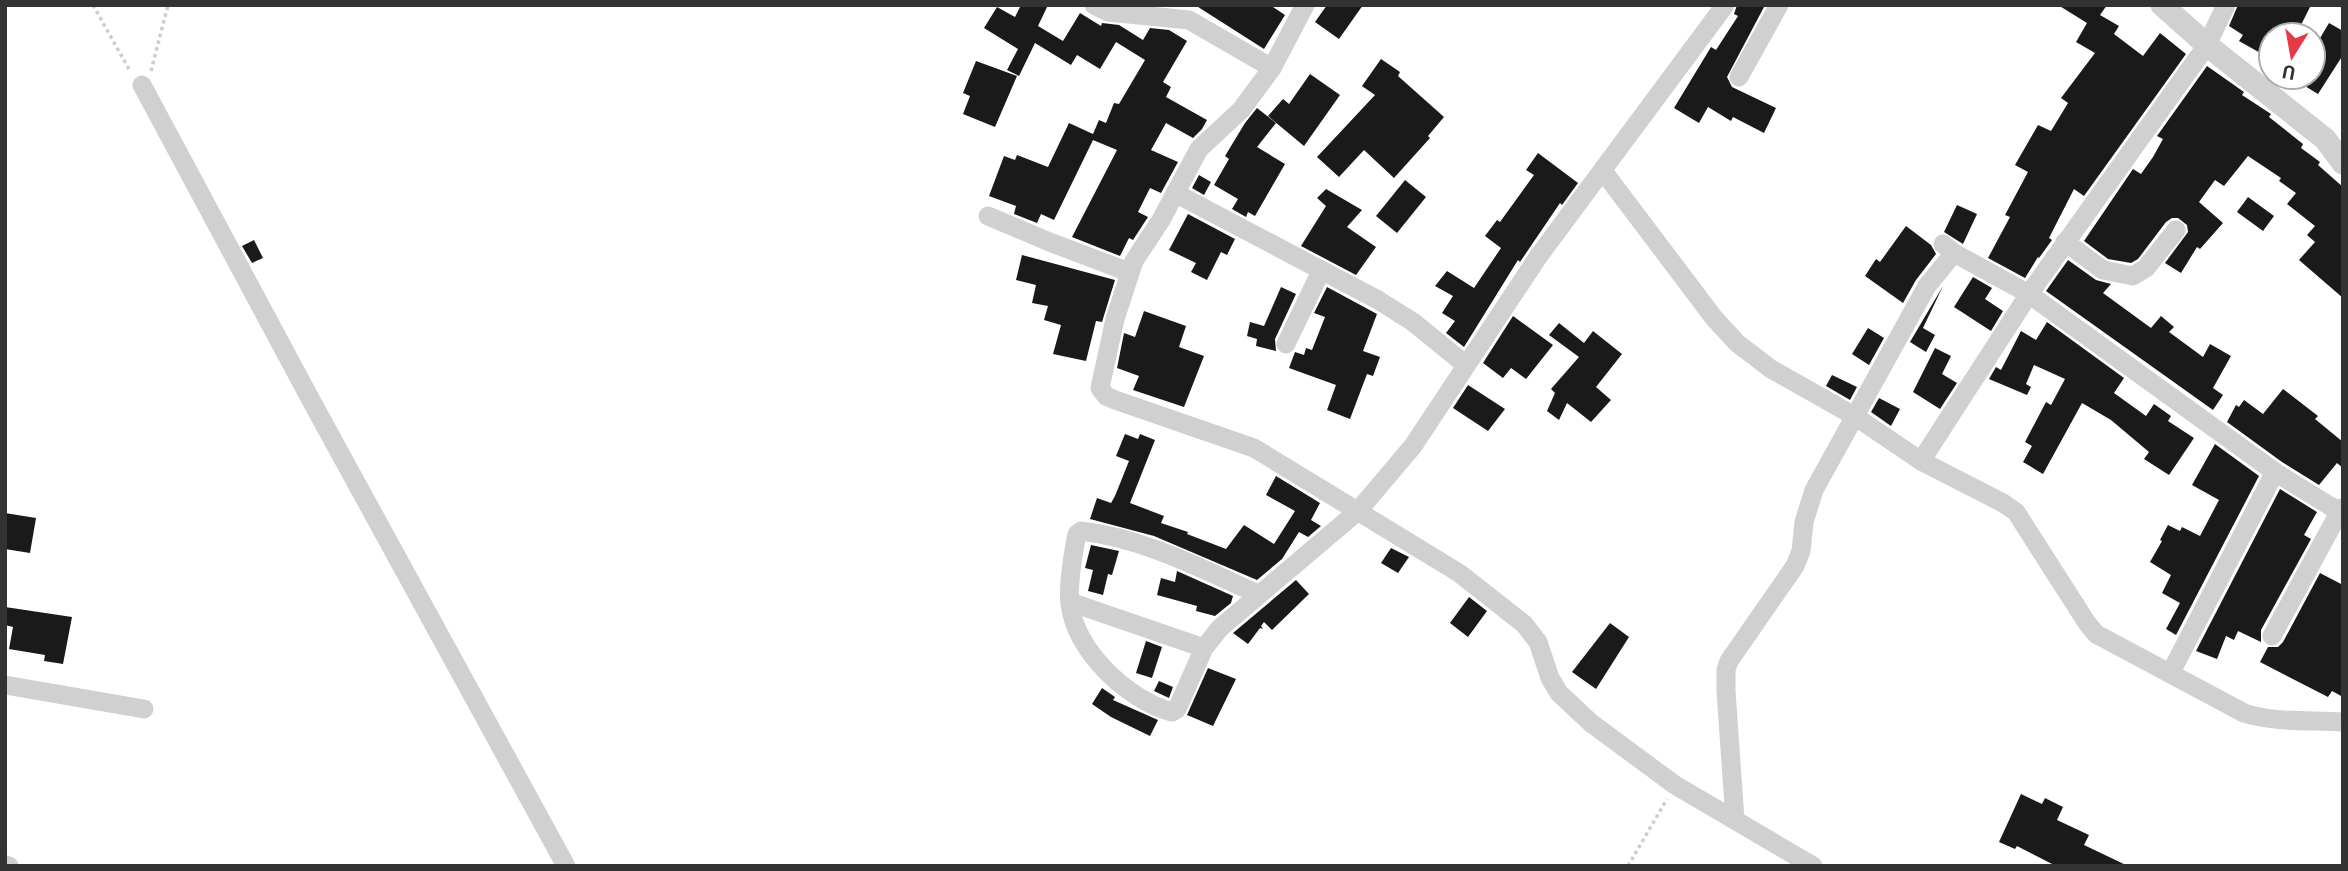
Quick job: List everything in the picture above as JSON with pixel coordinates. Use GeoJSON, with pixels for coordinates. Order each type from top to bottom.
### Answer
{"type":"FeatureCollection","features":[{"type":"Feature","properties":{"kind":"street"},"geometry":{"type":"LineString","coordinates":[[1305,5],[1272,68],[1241,110],[1199,149],[1129,272],[1100,384],[1106,396],[1254,448],[1459,573],[1524,624],[1538,642],[1550,678],[1559,693],[1591,723],[1675,785],[1813,866]]}},
{"type":"Feature","properties":{"kind":"street"},"geometry":{"type":"LineString","coordinates":[[1258,594],[1176,557],[1101,533],[1081,531],[1077,534],[1070,601],[1073,619],[1079,631],[1107,672],[1122,687],[1159,708],[1172,712],[1177,709],[1205,648],[1220,628],[1358,511],[1413,446],[1538,257],[1725,5]]}},
{"type":"Feature","properties":{"kind":"street"},"geometry":{"type":"LineString","coordinates":[[1740,77],[1779,5]]}},
{"type":"Feature","properties":{"kind":"street"},"geometry":{"type":"LineString","coordinates":[[2162,5],[2207,45],[2325,139],[2343,163]]}},
{"type":"Feature","properties":{"kind":"street"},"geometry":{"type":"LineString","coordinates":[[1921,461],[2029,294],[2207,45],[2226,5]]}},
{"type":"Feature","properties":{"kind":"street"},"geometry":{"type":"LineString","coordinates":[[1105,8],[1189,20],[1272,68]]}},
{"type":"Feature","properties":{"kind":"street"},"geometry":{"type":"LineString","coordinates":[[142,85],[566,866]]}},
{"type":"Feature","properties":{"kind":"street"},"geometry":{"type":"LineString","coordinates":[[1603,171],[1714,318],[1737,343],[1771,369],[1856,417],[1921,461],[2003,503],[2015,512],[2096,634],[2212,697],[2261,719],[2343,722]]}},
{"type":"Feature","properties":{"kind":"street"},"geometry":{"type":"LineString","coordinates":[[1175,193],[1378,300],[1413,323],[1466,365]]}},
{"type":"Feature","properties":{"kind":"street"},"geometry":{"type":"LineString","coordinates":[[988,216],[1129,272]]}},
{"type":"Feature","properties":{"kind":"street"},"geometry":{"type":"LineString","coordinates":[[2065,242],[2104,270],[2133,276],[2146,268],[2176,230]]}},
{"type":"Feature","properties":{"kind":"street"},"geometry":{"type":"LineString","coordinates":[[1735,820],[1726,670],[1729,661],[1795,566],[1814,491],[1902,328],[1949,249],[2029,294],[2275,472],[2330,506],[2342,508],[2272,636]]}},
{"type":"Feature","properties":{"kind":"street"},"geometry":{"type":"LineString","coordinates":[[1286,344],[1321,271]]}},
{"type":"Feature","properties":{"kind":"street"},"geometry":{"type":"LineString","coordinates":[[2171,673],[2275,472]]}},
{"type":"Feature","properties":{"kind":"street"},"geometry":{"type":"LineString","coordinates":[[1070,601],[1205,648]]}},
{"type":"Feature","properties":{"kind":"street"},"geometry":{"type":"LineString","coordinates":[[5,685],[144,709]]}},
{"type":"Feature","properties":{"kind":"path"},"geometry":{"type":"LineString","coordinates":[[93,5],[135,80],[142,85],[151,71],[168,5]]}},
{"type":"Feature","properties":{"kind":"path"},"geometry":{"type":"LineString","coordinates":[[1628,866],[1675,785]]}},
{"type":"Feature","properties":{"kind":"building"},"geometry":{"type":"Polygon","coordinates":[[[1021,5],[1048,5],[1038,26],[1063,41],[1080,13],[1101,26],[1102,23],[1119,25],[1143,40],[1150,28],[1169,30],[1187,41],[1163,82],[1171,87],[1166,97],[1207,120],[1193,138],[1166,123],[1151,150],[1178,162],[1161,193],[1150,188],[1138,212],[1148,217],[1133,240],[1129,238],[1120,256],[1072,237],[1117,150],[1093,140],[1054,220],[1041,214],[1037,223],[1014,214],[1016,206],[989,196],[1004,156],[1015,160],[1017,155],[1048,167],[1069,123],[1093,134],[1099,120],[1106,123],[1114,103],[1119,104],[1145,60],[1116,42],[1100,69],[1077,55],[1071,65],[1035,43],[1019,76],[1007,70],[1018,49],[984,28],[997,7],[1015,17],[1021,5]]]}},
{"type":"Feature","properties":{"kind":"building"},"geometry":{"type":"Polygon","coordinates":[[[1195,5],[1270,5],[1285,15],[1264,49],[1195,5]]]}},
{"type":"Feature","properties":{"kind":"building"},"geometry":{"type":"Polygon","coordinates":[[[1327,5],[1363,5],[1339,39],[1315,22],[1327,5]]]}},
{"type":"Feature","properties":{"kind":"building"},"geometry":{"type":"Polygon","coordinates":[[[1737,5],[1764,7],[1727,77],[1732,87],[1776,108],[1764,133],[1733,117],[1731,121],[1708,107],[1699,123],[1674,108],[1711,47],[1716,50],[1738,16],[1734,14],[1737,5]]]}},
{"type":"Feature","properties":{"kind":"building"},"geometry":{"type":"Polygon","coordinates":[[[2058,5],[2107,5],[2100,15],[2119,26],[2114,34],[2143,56],[2160,33],[2186,54],[2084,196],[2074,189],[2049,238],[2052,240],[2025,278],[1988,258],[2010,217],[2005,215],[2028,172],[2015,165],[2038,125],[2051,131],[2068,103],[2061,98],[2095,53],[2076,42],[2087,23],[2058,5]]]}},
{"type":"Feature","properties":{"kind":"building"},"geometry":{"type":"Polygon","coordinates":[[[2238,5],[2311,5],[2303,21],[2257,21],[2257,51],[2239,41],[2243,35],[2229,26],[2238,5]]]}},
{"type":"Feature","properties":{"kind":"building"},"geometry":{"type":"Polygon","coordinates":[[[2329,23],[2343,31],[2343,55],[2327,80],[2329,23]]]}},
{"type":"Feature","properties":{"kind":"building"},"geometry":{"type":"Polygon","coordinates":[[[1381,59],[1400,72],[1398,76],[1444,117],[1428,136],[1430,138],[1394,178],[1364,150],[1339,177],[1317,157],[1375,95],[1362,86],[1381,59]]]}},
{"type":"Feature","properties":{"kind":"building"},"geometry":{"type":"Polygon","coordinates":[[[976,61],[1017,76],[995,127],[963,114],[970,96],[963,93],[976,61]]]}},
{"type":"Feature","properties":{"kind":"building"},"geometry":{"type":"Polygon","coordinates":[[[2207,66],[2244,92],[2242,95],[2271,114],[2269,117],[2303,144],[2301,148],[2320,162],[2318,165],[2343,187],[2343,298],[2299,260],[2315,242],[2307,235],[2315,226],[2287,204],[2296,193],[2279,181],[2281,178],[2248,156],[2224,186],[2215,180],[2199,202],[2223,223],[2200,249],[2197,247],[2181,273],[2165,263],[2188,232],[2187,225],[2178,218],[2166,222],[2138,259],[2131,263],[2108,259],[2084,241],[2133,169],[2141,174],[2153,157],[2163,139],[2157,136],[2207,66]]]}},
{"type":"Feature","properties":{"kind":"building"},"geometry":{"type":"Polygon","coordinates":[[[1310,74],[1340,95],[1304,146],[1268,116],[1283,99],[1289,104],[1310,74]]]}},
{"type":"Feature","properties":{"kind":"building"},"geometry":{"type":"Polygon","coordinates":[[[1257,108],[1276,123],[1257,147],[1285,164],[1255,216],[1248,212],[1246,217],[1232,209],[1238,199],[1214,185],[1229,159],[1225,156],[1257,108]]]}},
{"type":"Feature","properties":{"kind":"building"},"geometry":{"type":"Polygon","coordinates":[[[1538,153],[1578,183],[1562,205],[1560,203],[1520,262],[1518,260],[1464,347],[1446,333],[1455,321],[1442,313],[1453,296],[1435,286],[1447,271],[1474,288],[1501,248],[1485,236],[1497,220],[1500,222],[1534,175],[1526,170],[1538,153]]]}},
{"type":"Feature","properties":{"kind":"building"},"geometry":{"type":"Polygon","coordinates":[[[1199,175],[1211,182],[1204,195],[1192,188],[1199,175]]]}},
{"type":"Feature","properties":{"kind":"building"},"geometry":{"type":"Polygon","coordinates":[[[1405,180],[1426,197],[1397,233],[1376,216],[1405,180]]]}},
{"type":"Feature","properties":{"kind":"building"},"geometry":{"type":"Polygon","coordinates":[[[1326,189],[1362,210],[1347,227],[1376,247],[1356,275],[1301,246],[1326,206],[1317,198],[1326,189]]]}},
{"type":"Feature","properties":{"kind":"building"},"geometry":{"type":"Polygon","coordinates":[[[2248,197],[2274,216],[2263,231],[2237,212],[2248,197]]]}},
{"type":"Feature","properties":{"kind":"building"},"geometry":{"type":"Polygon","coordinates":[[[1957,205],[1977,214],[1963,244],[1944,232],[1957,205]]]}},
{"type":"Feature","properties":{"kind":"building"},"geometry":{"type":"Polygon","coordinates":[[[1188,214],[1235,239],[1227,255],[1221,252],[1207,280],[1191,272],[1196,263],[1169,250],[1188,214]]]}},
{"type":"Feature","properties":{"kind":"building"},"geometry":{"type":"Polygon","coordinates":[[[1906,226],[1931,245],[1936,254],[1903,303],[1865,276],[1876,259],[1880,262],[1906,226]]]}},
{"type":"Feature","properties":{"kind":"building"},"geometry":{"type":"Polygon","coordinates":[[[254,240],[263,258],[252,263],[242,246],[254,240]]]}},
{"type":"Feature","properties":{"kind":"building"},"geometry":{"type":"Polygon","coordinates":[[[1022,255],[1115,280],[1102,322],[1096,321],[1086,361],[1053,354],[1061,325],[1044,320],[1048,306],[1032,303],[1036,285],[1016,280],[1022,255]]]}},
{"type":"Feature","properties":{"kind":"building"},"geometry":{"type":"Polygon","coordinates":[[[2068,260],[2096,280],[2111,284],[2103,293],[2151,328],[2161,316],[2174,327],[2169,332],[2203,357],[2210,344],[2231,356],[2213,388],[2223,395],[2213,410],[2046,291],[2068,260]]]}},
{"type":"Feature","properties":{"kind":"building"},"geometry":{"type":"Polygon","coordinates":[[[1973,277],[1992,288],[1985,299],[2003,311],[1991,331],[1954,307],[1973,277]]]}},
{"type":"Feature","properties":{"kind":"building"},"geometry":{"type":"Polygon","coordinates":[[[1943,286],[1923,328],[1935,335],[1926,352],[1910,342],[1943,286]]]}},
{"type":"Feature","properties":{"kind":"building"},"geometry":{"type":"Polygon","coordinates":[[[1281,287],[1296,294],[1275,339],[1276,351],[1256,346],[1257,339],[1247,336],[1250,322],[1264,326],[1281,287]]]}},
{"type":"Feature","properties":{"kind":"building"},"geometry":{"type":"Polygon","coordinates":[[[1327,287],[1377,314],[1363,351],[1380,357],[1373,376],[1367,374],[1350,419],[1327,410],[1336,385],[1289,368],[1295,352],[1304,355],[1306,348],[1312,350],[1325,317],[1314,313],[1327,287]]]}},
{"type":"Feature","properties":{"kind":"building"},"geometry":{"type":"Polygon","coordinates":[[[1144,311],[1186,326],[1179,347],[1204,356],[1184,407],[1133,390],[1139,376],[1117,368],[1124,333],[1135,337],[1144,311]]]}},
{"type":"Feature","properties":{"kind":"building"},"geometry":{"type":"Polygon","coordinates":[[[1513,316],[1553,345],[1526,379],[1511,368],[1503,378],[1483,363],[1513,316]]]}},
{"type":"Feature","properties":{"kind":"building"},"geometry":{"type":"Polygon","coordinates":[[[2047,322],[2124,378],[2114,393],[2146,416],[2154,404],[2171,416],[2168,421],[2194,438],[2169,475],[2144,459],[2149,452],[2111,420],[2082,403],[2043,474],[2023,462],[2032,446],[2025,442],[2046,402],[2051,405],[2065,379],[2034,365],[2026,384],[2031,387],[2027,395],[1989,379],[1996,367],[2001,370],[2021,331],[2036,340],[2047,322]]]}},
{"type":"Feature","properties":{"kind":"building"},"geometry":{"type":"Polygon","coordinates":[[[1559,323],[1584,343],[1593,331],[1622,354],[1596,387],[1611,400],[1591,422],[1567,403],[1559,420],[1547,411],[1555,393],[1551,389],[1579,357],[1549,335],[1559,323]]]}},
{"type":"Feature","properties":{"kind":"building"},"geometry":{"type":"Polygon","coordinates":[[[1868,328],[1884,338],[1869,365],[1852,354],[1868,328]]]}},
{"type":"Feature","properties":{"kind":"building"},"geometry":{"type":"Polygon","coordinates":[[[1935,348],[1951,356],[1942,374],[1957,383],[1940,409],[1913,392],[1935,348]]]}},
{"type":"Feature","properties":{"kind":"building"},"geometry":{"type":"Polygon","coordinates":[[[1832,375],[1857,387],[1850,400],[1826,386],[1832,375]]]}},
{"type":"Feature","properties":{"kind":"building"},"geometry":{"type":"Polygon","coordinates":[[[1468,385],[1505,409],[1488,431],[1453,408],[1468,385]]]}},
{"type":"Feature","properties":{"kind":"building"},"geometry":{"type":"Polygon","coordinates":[[[2283,389],[2318,416],[2315,419],[2343,442],[2343,468],[2337,463],[2319,485],[2227,422],[2236,405],[2239,407],[2244,400],[2263,414],[2283,389]]]}},
{"type":"Feature","properties":{"kind":"building"},"geometry":{"type":"Polygon","coordinates":[[[1879,398],[1900,409],[1891,426],[1871,412],[1879,398]]]}},
{"type":"Feature","properties":{"kind":"building"},"geometry":{"type":"Polygon","coordinates":[[[1125,434],[1138,439],[1140,434],[1155,440],[1130,503],[1164,516],[1161,523],[1226,549],[1244,525],[1274,544],[1295,511],[1266,495],[1276,476],[1320,503],[1311,520],[1321,526],[1308,537],[1299,532],[1282,559],[1257,580],[1154,536],[1090,519],[1097,498],[1111,503],[1115,496],[1129,461],[1116,456],[1125,434]]]}},
{"type":"Feature","properties":{"kind":"building"},"geometry":{"type":"Polygon","coordinates":[[[2215,444],[2259,476],[2176,635],[2166,629],[2180,603],[2162,593],[2171,575],[2150,562],[2168,525],[2180,531],[2182,527],[2200,536],[2219,500],[2192,485],[2215,444]]]}},
{"type":"Feature","properties":{"kind":"building"},"geometry":{"type":"Polygon","coordinates":[[[2280,489],[2317,512],[2304,535],[2311,539],[2261,630],[2261,642],[2238,631],[2234,640],[2226,636],[2217,659],[2196,651],[2280,489]]]}},
{"type":"Feature","properties":{"kind":"building"},"geometry":{"type":"Polygon","coordinates":[[[5,513],[36,518],[30,553],[5,549],[5,513]]]}},
{"type":"Feature","properties":{"kind":"building"},"geometry":{"type":"Polygon","coordinates":[[[1091,545],[1119,551],[1112,575],[1108,574],[1103,595],[1088,591],[1093,570],[1085,568],[1091,545]]]}},
{"type":"Feature","properties":{"kind":"building"},"geometry":{"type":"Polygon","coordinates":[[[1391,548],[1409,557],[1398,573],[1381,563],[1391,548]]]}},
{"type":"Feature","properties":{"kind":"building"},"geometry":{"type":"Polygon","coordinates":[[[1177,571],[1233,596],[1231,603],[1215,616],[1196,611],[1197,606],[1157,595],[1161,578],[1175,582],[1177,571]]]}},
{"type":"Feature","properties":{"kind":"building"},"geometry":{"type":"Polygon","coordinates":[[[2320,573],[2343,585],[2343,697],[2332,691],[2328,697],[2260,662],[2268,647],[2278,647],[2283,642],[2320,573]]]}},
{"type":"Feature","properties":{"kind":"building"},"geometry":{"type":"Polygon","coordinates":[[[1296,580],[1309,594],[1272,630],[1264,622],[1261,626],[1263,629],[1260,628],[1248,644],[1233,633],[1296,580]]]}},
{"type":"Feature","properties":{"kind":"building"},"geometry":{"type":"Polygon","coordinates":[[[1469,597],[1487,611],[1468,637],[1450,623],[1469,597]]]}},
{"type":"Feature","properties":{"kind":"building"},"geometry":{"type":"Polygon","coordinates":[[[5,607],[72,617],[63,664],[44,661],[45,655],[9,649],[13,627],[5,625],[5,607]]]}},
{"type":"Feature","properties":{"kind":"building"},"geometry":{"type":"Polygon","coordinates":[[[1610,623],[1629,637],[1596,689],[1572,672],[1610,623]]]}},
{"type":"Feature","properties":{"kind":"building"},"geometry":{"type":"Polygon","coordinates":[[[1146,641],[1162,647],[1152,678],[1136,673],[1146,641]]]}},
{"type":"Feature","properties":{"kind":"building"},"geometry":{"type":"Polygon","coordinates":[[[1208,668],[1236,679],[1213,726],[1187,715],[1208,668]]]}},
{"type":"Feature","properties":{"kind":"building"},"geometry":{"type":"Polygon","coordinates":[[[1159,681],[1173,687],[1169,698],[1154,691],[1159,681]]]}},
{"type":"Feature","properties":{"kind":"building"},"geometry":{"type":"Polygon","coordinates":[[[1102,688],[1115,697],[1113,700],[1158,720],[1150,736],[1111,717],[1092,704],[1102,688]]]}},
{"type":"Feature","properties":{"kind":"building"},"geometry":{"type":"Polygon","coordinates":[[[2021,794],[2042,804],[2045,798],[2063,807],[2057,820],[2089,835],[2084,845],[2128,866],[2056,866],[2017,846],[2015,849],[1999,842],[2021,794]]]}}]}
